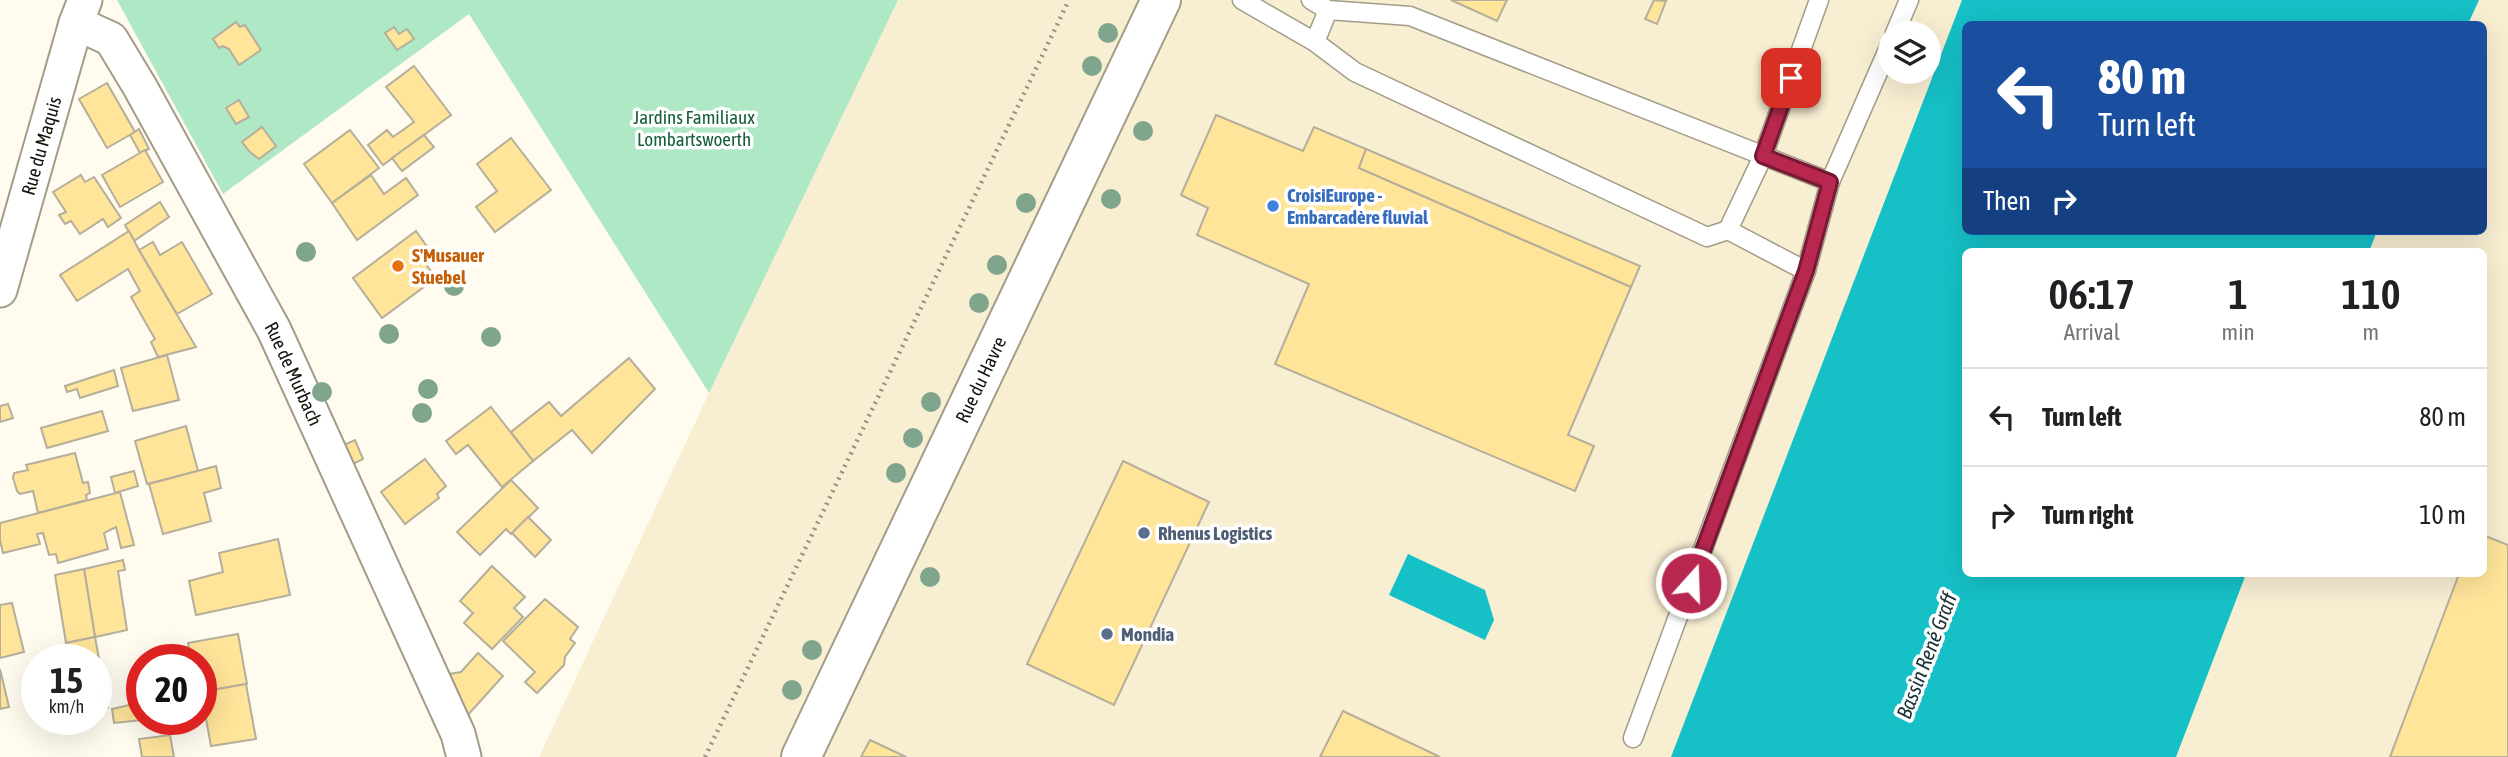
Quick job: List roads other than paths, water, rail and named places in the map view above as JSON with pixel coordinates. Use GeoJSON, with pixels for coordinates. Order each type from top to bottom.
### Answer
{"type":"FeatureCollection","features":[{"type":"Feature","properties":{"kind":"main road","name":"Rue du Havre"},"geometry":{"type":"LineString","coordinates":[[801,757],[1161,0]]}},
{"type":"Feature","properties":{"kind":"street","name":"Rue du Maquis"},"geometry":{"type":"LineString","coordinates":[[0,290],[81,11]]}},
{"type":"Feature","properties":{"kind":"street","name":"Rue de Murbach"},"geometry":{"type":"LineString","coordinates":[[81,11],[111,39],[274,330],[452,721],[464,757]]}},
{"type":"Feature","properties":{"kind":"lane"},"geometry":{"type":"LineString","coordinates":[[1242,0],[1315,42],[1355,72],[1707,237],[1728,230],[1806,271]]}},
{"type":"Feature","properties":{"kind":"lane"},"geometry":{"type":"LineString","coordinates":[[1311,0],[1328,10],[1410,16],[1830,182]]}},
{"type":"Feature","properties":{"kind":"lane"},"geometry":{"type":"LineString","coordinates":[[1728,230],[1763,156],[1819,0]]}},
{"type":"Feature","properties":{"kind":"lane"},"geometry":{"type":"LineString","coordinates":[[1900,21],[1909,0]]}},
{"type":"Feature","properties":{"kind":"lane"},"geometry":{"type":"LineString","coordinates":[[1315,42],[1328,10]]}},
{"type":"Feature","properties":{"kind":"lane"},"geometry":{"type":"LineString","coordinates":[[1633,738],[1806,271],[1830,182],[1878,72]]}},
{"type":"Feature","properties":{"kind":"water","name":"Bassin René Graff"},"geometry":{"type":"Polygon","coordinates":[[[1962,0],[2479,0],[2469,21],[1962,21],[1962,235],[2375,235],[2371,248],[1962,248],[1962,577],[2245,577],[2176,757],[1671,757],[1930,84],[1941,84],[1941,55],[1962,0]]]}},
{"type":"Feature","properties":{"kind":"water"},"geometry":{"type":"Polygon","coordinates":[[[1408,554],[1485,590],[1494,620],[1485,640],[1389,595],[1408,554]]]}},
{"type":"Feature","properties":{"kind":"place","name":"CroisiEurope - Embarcadère fluvial"},"geometry":{"type":"Point","coordinates":[1273,206]}},
{"type":"Feature","properties":{"kind":"place","name":"S'Musauer Stuebel"},"geometry":{"type":"Point","coordinates":[398,266]}},
{"type":"Feature","properties":{"kind":"place","name":"Rhenus Logistics"},"geometry":{"type":"Point","coordinates":[1144,533]}},
{"type":"Feature","properties":{"kind":"place","name":"Mondia"},"geometry":{"type":"Point","coordinates":[1107,634]}},
{"type":"Feature","properties":{"kind":"park label","name":"Jardins Familiaux Lombartswoerth"},"geometry":{"type":"Point","coordinates":[694,128]}}]}
